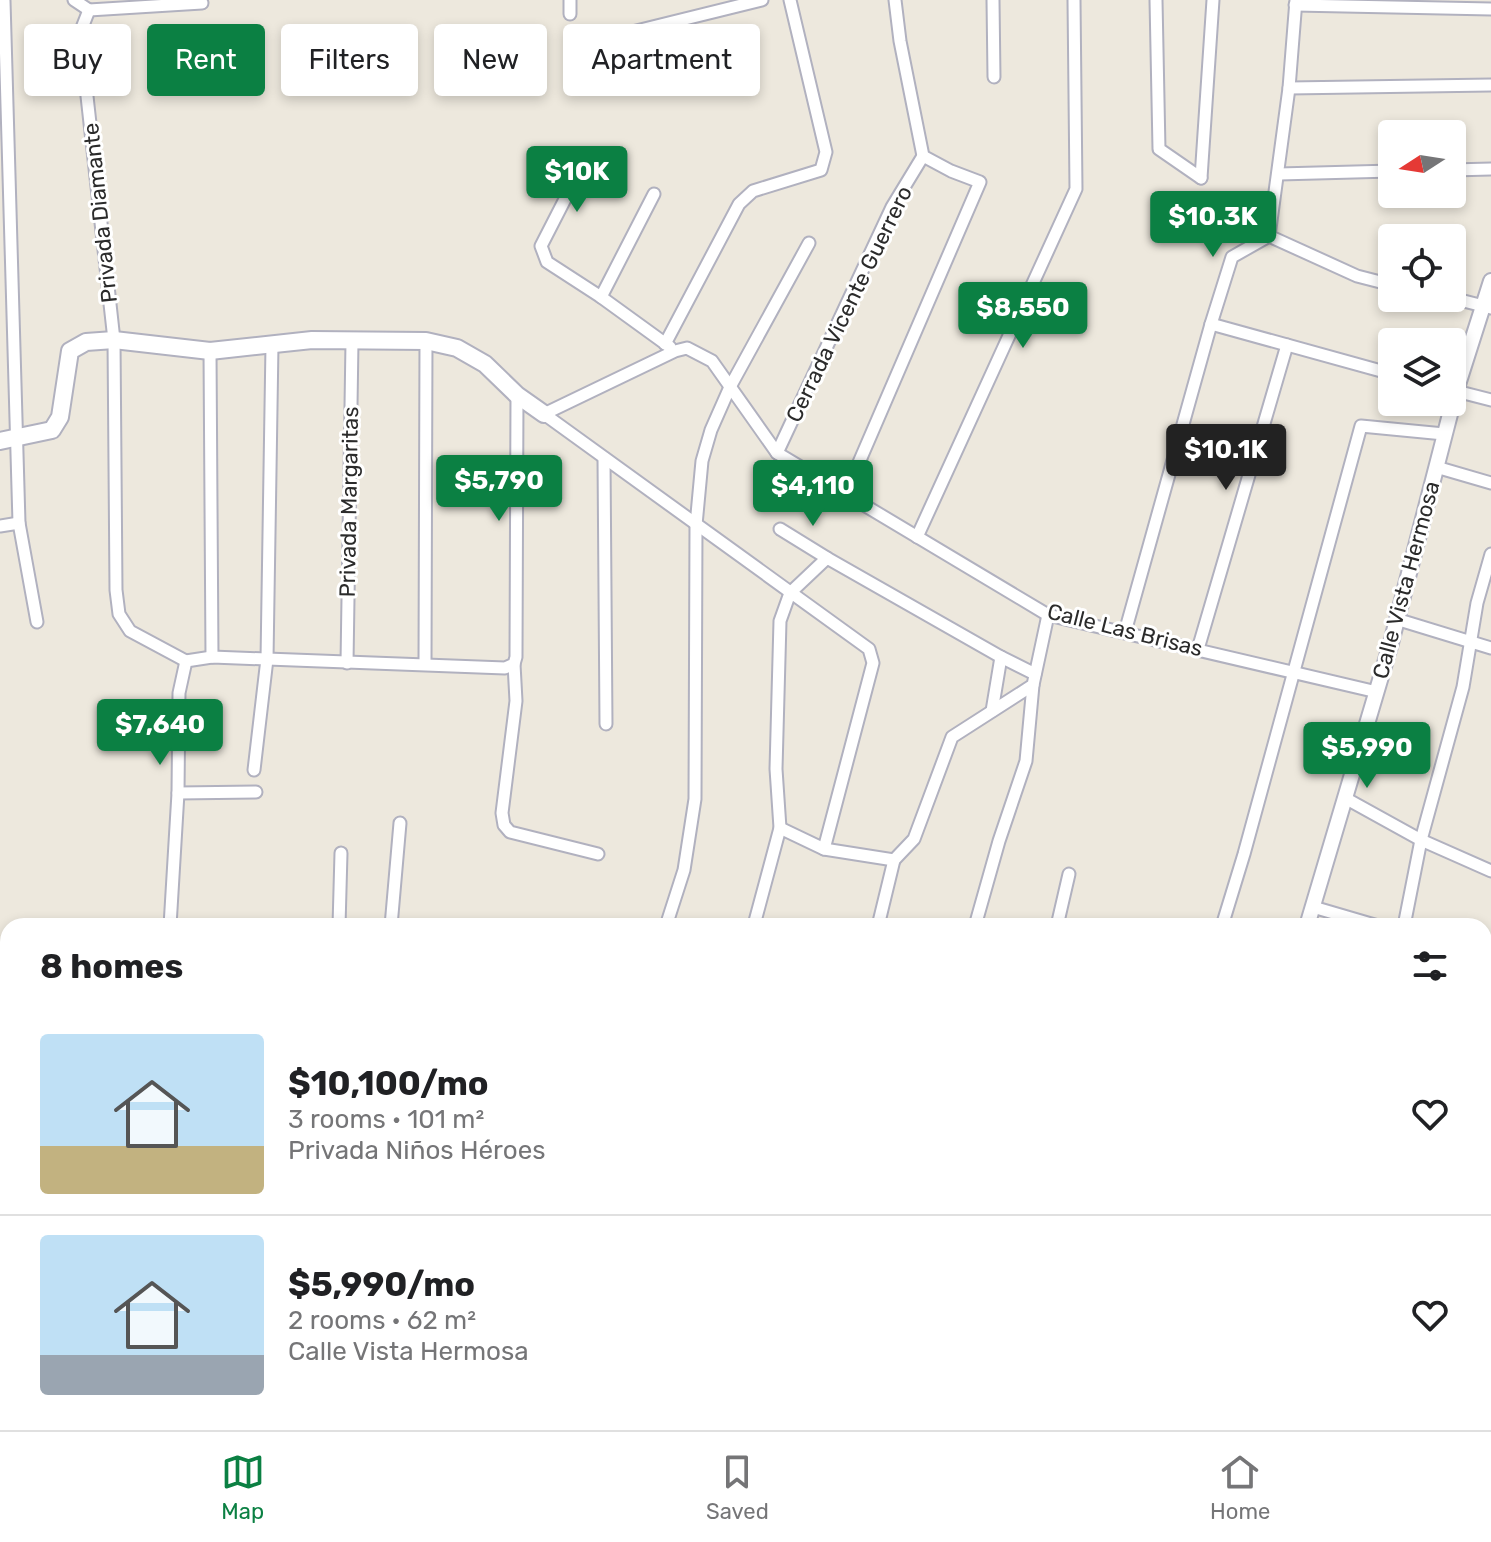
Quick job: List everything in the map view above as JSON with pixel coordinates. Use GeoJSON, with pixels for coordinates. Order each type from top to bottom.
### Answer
{"type":"FeatureCollection","features":[{"type":"Feature","properties":{"kind":"main road"},"geometry":{"type":"LineString","coordinates":[[8,440],[52,430],[60,417],[70,351],[86,342],[114,340],[210,351],[312,340],[426,341],[457,348],[485,364],[517,395],[544,414]]}},
{"type":"Feature","properties":{"kind":"street"},"geometry":{"type":"LineString","coordinates":[[74,0],[89,10],[202,3]]}},
{"type":"Feature","properties":{"kind":"street"},"geometry":{"type":"LineString","coordinates":[[570,0],[570,14]]}},
{"type":"Feature","properties":{"kind":"street"},"geometry":{"type":"LineString","coordinates":[[665,24],[762,0]]}},
{"type":"Feature","properties":{"kind":"street"},"geometry":{"type":"LineString","coordinates":[[790,0],[826,152],[821,170],[753,191],[739,204],[670,348],[544,414],[869,649],[873,663],[824,849]]}},
{"type":"Feature","properties":{"kind":"street"},"geometry":{"type":"LineString","coordinates":[[845,495],[980,182],[923,156],[895,0]]}},
{"type":"Feature","properties":{"kind":"street"},"geometry":{"type":"LineString","coordinates":[[993,0],[994,77]]}},
{"type":"Feature","properties":{"kind":"street"},"geometry":{"type":"LineString","coordinates":[[917,537],[1076,189],[1074,0]]}},
{"type":"Feature","properties":{"kind":"street"},"geometry":{"type":"LineString","coordinates":[[1156,0],[1159,149],[1201,178],[1213,0]]}},
{"type":"Feature","properties":{"kind":"street"},"geometry":{"type":"LineString","coordinates":[[5,1],[8,440],[37,622]]}},
{"type":"Feature","properties":{"kind":"street"},"geometry":{"type":"LineString","coordinates":[[1269,236],[1289,88],[1296,3],[1412,4],[1491,9]]}},
{"type":"Feature","properties":{"kind":"street","name":"Privada Diamante"},"geometry":{"type":"LineString","coordinates":[[89,10],[80,33],[114,340],[116,590],[119,614],[130,631],[186,661]]}},
{"type":"Feature","properties":{"kind":"street"},"geometry":{"type":"LineString","coordinates":[[1289,88],[1491,85]]}},
{"type":"Feature","properties":{"kind":"street","name":"Cerrada Vicente Guerrero"},"geometry":{"type":"LineString","coordinates":[[777,453],[892,207],[923,156]]}},
{"type":"Feature","properties":{"kind":"street"},"geometry":{"type":"LineString","coordinates":[[583,164],[541,246],[547,262],[670,348]]}},
{"type":"Feature","properties":{"kind":"street"},"geometry":{"type":"LineString","coordinates":[[1466,170],[1491,169]]}},
{"type":"Feature","properties":{"kind":"street"},"geometry":{"type":"LineString","coordinates":[[1279,174],[1378,171]]}},
{"type":"Feature","properties":{"kind":"street"},"geometry":{"type":"LineString","coordinates":[[601,297],[654,194]]}},
{"type":"Feature","properties":{"kind":"street"},"geometry":{"type":"LineString","coordinates":[[1269,236],[1357,276],[1378,281]]}},
{"type":"Feature","properties":{"kind":"street"},"geometry":{"type":"LineString","coordinates":[[1125,632],[1232,257],[1269,236]]}},
{"type":"Feature","properties":{"kind":"street"},"geometry":{"type":"LineString","coordinates":[[669,918],[684,870],[695,799],[696,525],[702,461],[711,430],[730,387],[809,243]]}},
{"type":"Feature","properties":{"kind":"street","name":"Calle Vista Hermosa"},"geometry":{"type":"LineString","coordinates":[[1466,358],[1486,306],[1491,281]]}},
{"type":"Feature","properties":{"kind":"street"},"geometry":{"type":"LineString","coordinates":[[1466,301],[1486,306]]}},
{"type":"Feature","properties":{"kind":"street"},"geometry":{"type":"LineString","coordinates":[[1211,324],[1378,370]]}},
{"type":"Feature","properties":{"kind":"street"},"geometry":{"type":"LineString","coordinates":[[425,663],[426,341]]}},
{"type":"Feature","properties":{"kind":"street","name":"Privada Margaritas"},"geometry":{"type":"LineString","coordinates":[[347,663],[352,342]]}},
{"type":"Feature","properties":{"kind":"street"},"geometry":{"type":"LineString","coordinates":[[254,770],[267,659],[272,345]]}},
{"type":"Feature","properties":{"kind":"street"},"geometry":{"type":"LineString","coordinates":[[1198,649],[1287,345]]}},
{"type":"Feature","properties":{"kind":"street","name":"Calle Las Brisas"},"geometry":{"type":"LineString","coordinates":[[670,348],[687,348],[712,361],[777,453],[1048,615],[1377,692]]}},
{"type":"Feature","properties":{"kind":"street"},"geometry":{"type":"LineString","coordinates":[[210,351],[212,657]]}},
{"type":"Feature","properties":{"kind":"street"},"geometry":{"type":"LineString","coordinates":[[1466,393],[1491,400]]}},
{"type":"Feature","properties":{"kind":"street"},"geometry":{"type":"LineString","coordinates":[[517,395],[516,701],[502,813],[504,825],[510,832],[598,854]]}},
{"type":"Feature","properties":{"kind":"street","name":"Calle Vista Hermosa"},"geometry":{"type":"LineString","coordinates":[[1310,918],[1377,692],[1448,416]]}},
{"type":"Feature","properties":{"kind":"street"},"geometry":{"type":"LineString","coordinates":[[1224,918],[1361,426],[1444,434]]}},
{"type":"Feature","properties":{"kind":"street"},"geometry":{"type":"LineString","coordinates":[[604,458],[606,724]]}},
{"type":"Feature","properties":{"kind":"street"},"geometry":{"type":"LineString","coordinates":[[1436,467],[1491,483]]}},
{"type":"Feature","properties":{"kind":"street"},"geometry":{"type":"LineString","coordinates":[[0,526],[19,523]]}},
{"type":"Feature","properties":{"kind":"street"},"geometry":{"type":"LineString","coordinates":[[780,529],[1034,679]]}},
{"type":"Feature","properties":{"kind":"street"},"geometry":{"type":"LineString","coordinates":[[1406,918],[1421,840],[1463,687],[1477,603],[1491,554]]}},
{"type":"Feature","properties":{"kind":"street"},"geometry":{"type":"LineString","coordinates":[[756,918],[780,828],[776,769],[780,621],[790,593],[827,558]]}},
{"type":"Feature","properties":{"kind":"street"},"geometry":{"type":"LineString","coordinates":[[977,918],[1026,761],[1034,679],[1048,615]]}},
{"type":"Feature","properties":{"kind":"street"},"geometry":{"type":"LineString","coordinates":[[1396,619],[1491,648]]}},
{"type":"Feature","properties":{"kind":"street"},"geometry":{"type":"LineString","coordinates":[[170,918],[178,793],[179,693],[186,661],[212,657],[505,668],[514,664]]}},
{"type":"Feature","properties":{"kind":"street"},"geometry":{"type":"LineString","coordinates":[[992,711],[1001,657]]}},
{"type":"Feature","properties":{"kind":"street"},"geometry":{"type":"LineString","coordinates":[[880,918],[894,860],[914,839],[952,737],[1034,679]]}},
{"type":"Feature","properties":{"kind":"street"},"geometry":{"type":"LineString","coordinates":[[178,793],[256,792]]}},
{"type":"Feature","properties":{"kind":"street"},"geometry":{"type":"LineString","coordinates":[[1345,798],[1421,840],[1491,871]]}},
{"type":"Feature","properties":{"kind":"street"},"geometry":{"type":"LineString","coordinates":[[392,918],[400,823]]}},
{"type":"Feature","properties":{"kind":"street"},"geometry":{"type":"LineString","coordinates":[[780,828],[824,849],[894,860]]}},
{"type":"Feature","properties":{"kind":"street"},"geometry":{"type":"LineString","coordinates":[[339,918],[341,853]]}},
{"type":"Feature","properties":{"kind":"street"},"geometry":{"type":"LineString","coordinates":[[1061,918],[1069,874]]}},
{"type":"Feature","properties":{"kind":"street"},"geometry":{"type":"LineString","coordinates":[[1313,907],[1351,918]]}}]}
